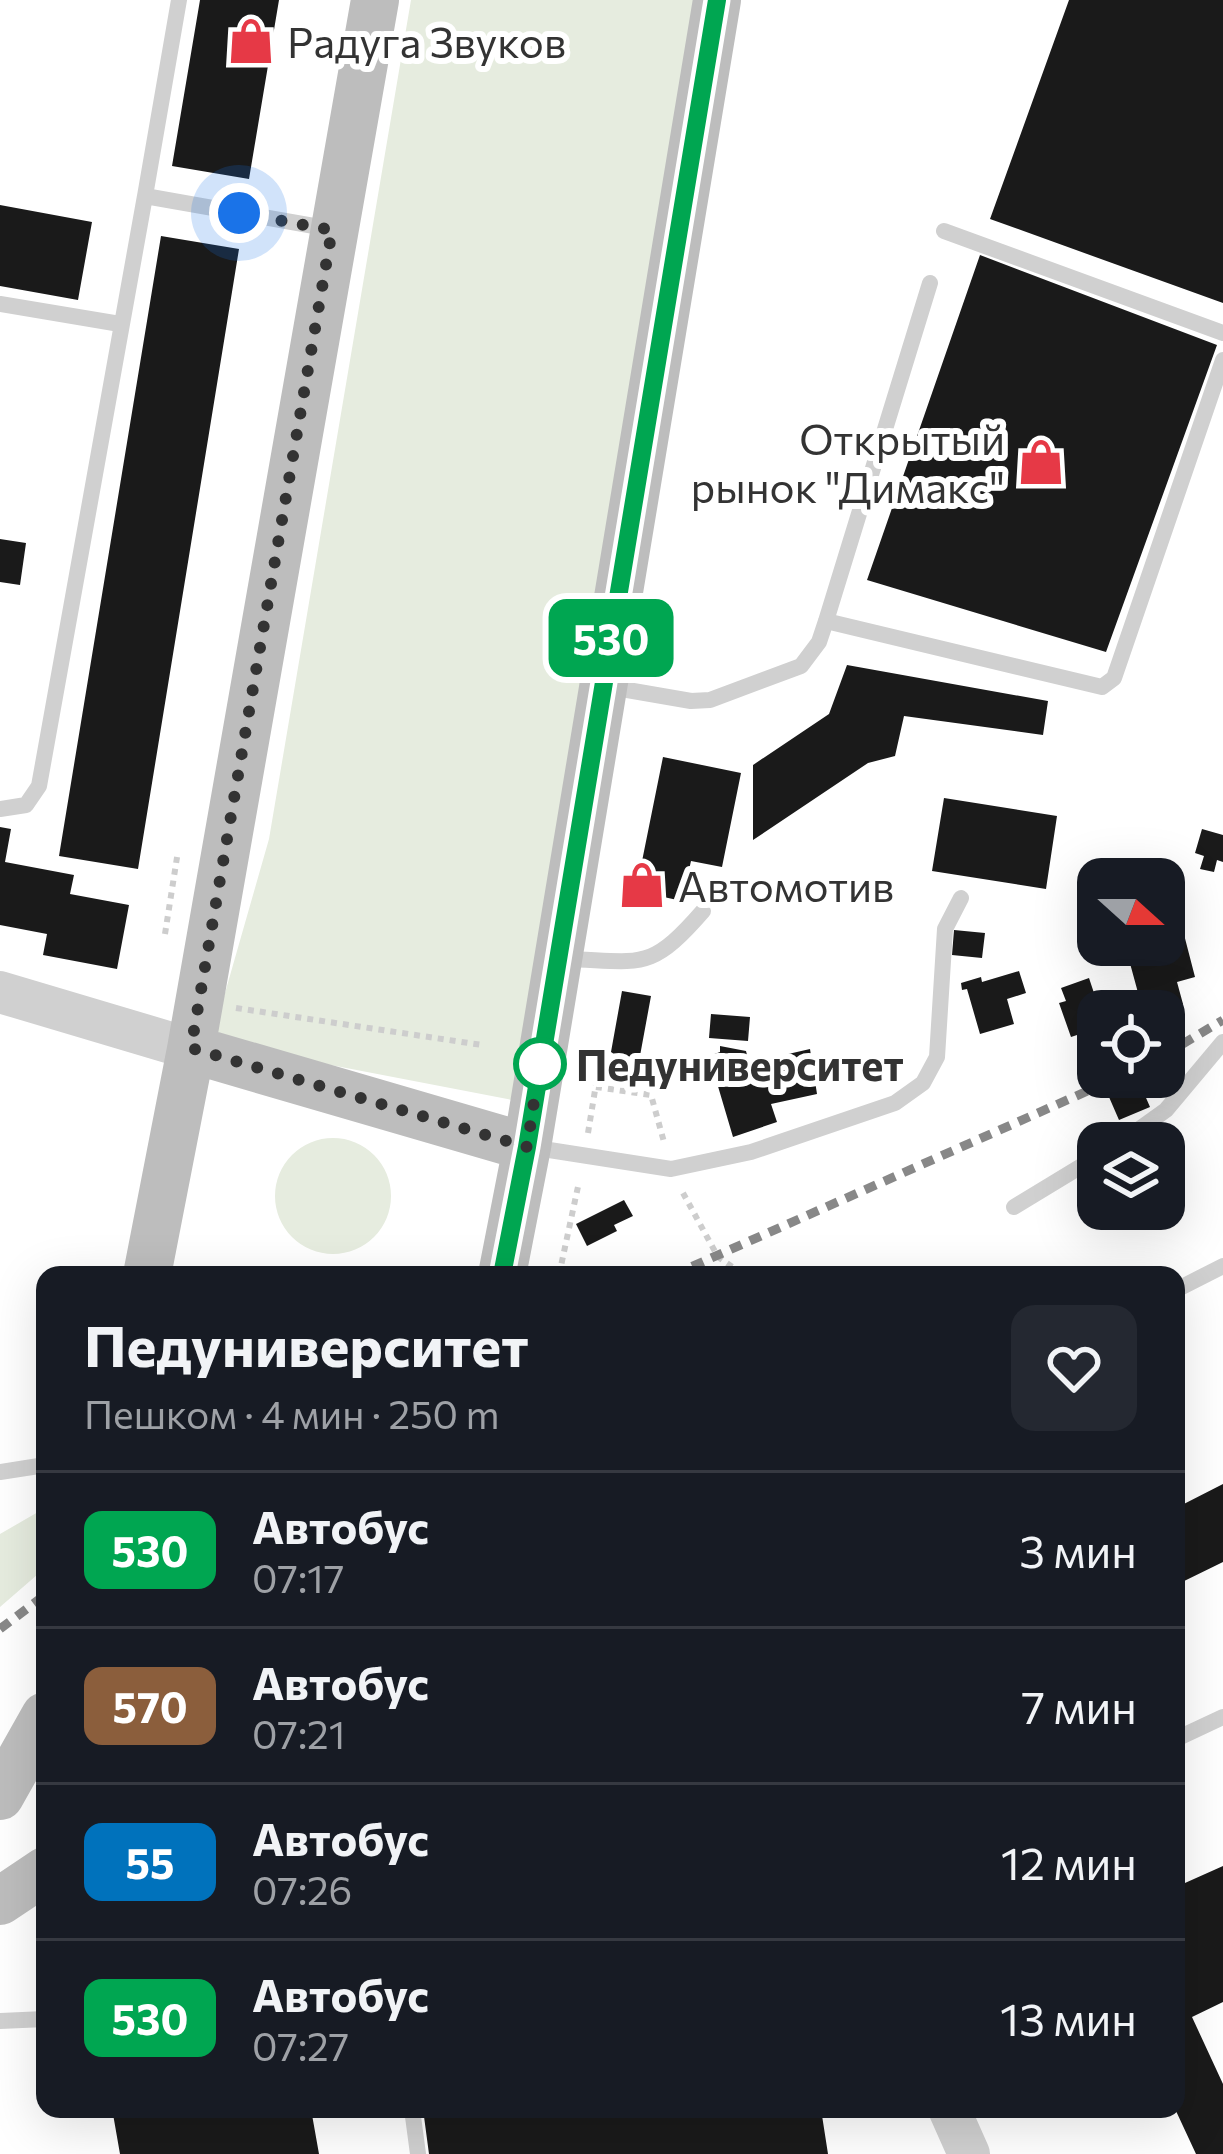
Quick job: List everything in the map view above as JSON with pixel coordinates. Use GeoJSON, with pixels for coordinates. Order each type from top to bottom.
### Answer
{"type":"FeatureCollection","features":[{"type":"Feature","properties":{"kind":"main road"},"geometry":{"type":"LineString","coordinates":[[149,1266],[374,0]]}},
{"type":"Feature","properties":{"kind":"main road"},"geometry":{"type":"LineString","coordinates":[[504,1266],[717,0]]}},
{"type":"Feature","properties":{"kind":"main road"},"geometry":{"type":"LineString","coordinates":[[191,1048],[527,1147]]}},
{"type":"Feature","properties":{"kind":"main road"},"geometry":{"type":"LineString","coordinates":[[0,1796],[36,1732]]}},
{"type":"Feature","properties":{"kind":"main road"},"geometry":{"type":"LineString","coordinates":[[0,1901],[36,1877]]}},
{"type":"Feature","properties":{"kind":"street"},"geometry":{"type":"LineString","coordinates":[[0,992],[191,1048]]}},
{"type":"Feature","properties":{"kind":"street"},"geometry":{"type":"LineString","coordinates":[[953,2118],[969,2154]]}},
{"type":"Feature","properties":{"kind":"lane"},"geometry":{"type":"LineString","coordinates":[[0,808],[26,805],[39,786],[179,0]]}},
{"type":"Feature","properties":{"kind":"lane"},"geometry":{"type":"LineString","coordinates":[[145,196],[332,230]]}},
{"type":"Feature","properties":{"kind":"lane"},"geometry":{"type":"LineString","coordinates":[[944,231],[1223,333]]}},
{"type":"Feature","properties":{"kind":"lane"},"geometry":{"type":"LineString","coordinates":[[603,686],[710,700],[801,666],[819,642],[930,283]]}},
{"type":"Feature","properties":{"kind":"lane"},"geometry":{"type":"LineString","coordinates":[[0,304],[120,324]]}},
{"type":"Feature","properties":{"kind":"lane"},"geometry":{"type":"LineString","coordinates":[[826,621],[1102,687],[1114,678],[1216,399],[1223,360]]}},
{"type":"Feature","properties":{"kind":"lane"},"geometry":{"type":"LineString","coordinates":[[527,1147],[671,1169],[751,1152],[896,1103],[923,1083],[937,1057],[945,928],[961,898]]}},
{"type":"Feature","properties":{"kind":"lane"},"geometry":{"type":"LineString","coordinates":[[557,958],[642,961],[660,955],[704,910]]}},
{"type":"Feature","properties":{"kind":"lane"},"geometry":{"type":"LineString","coordinates":[[1149,1122],[1166,1110],[1223,1042]]}},
{"type":"Feature","properties":{"kind":"lane"},"geometry":{"type":"LineString","coordinates":[[1013,1207],[1077,1169]]}},
{"type":"Feature","properties":{"kind":"lane"},"geometry":{"type":"LineString","coordinates":[[1185,1285],[1223,1266]]}},
{"type":"Feature","properties":{"kind":"lane"},"geometry":{"type":"LineString","coordinates":[[0,1472],[36,1466]]}},
{"type":"Feature","properties":{"kind":"lane"},"geometry":{"type":"LineString","coordinates":[[1185,1735],[1223,1717]]}},
{"type":"Feature","properties":{"kind":"lane"},"geometry":{"type":"LineString","coordinates":[[0,2021],[36,2019]]}},
{"type":"Feature","properties":{"kind":"lane"},"geometry":{"type":"LineString","coordinates":[[413,2118],[418,2154]]}},
{"type":"Feature","properties":{"kind":"path"},"geometry":{"type":"LineString","coordinates":[[231,1007],[482,1046]]}},
{"type":"Feature","properties":{"kind":"path"},"geometry":{"type":"LineString","coordinates":[[596,1087],[652,1095]]}},
{"type":"Feature","properties":{"kind":"shaded area"},"geometry":{"type":"Polygon","coordinates":[[[411,0],[695,0],[512,1100],[211,1042],[269,839],[411,0]]]}},
{"type":"Feature","properties":{"kind":"shaded area"},"geometry":{"type":"Polygon","coordinates":[[[333,1138],[355,1142],[374,1155],[387,1174],[391,1196],[387,1218],[374,1237],[355,1250],[333,1254],[311,1250],[292,1237],[279,1218],[275,1196],[279,1174],[292,1155],[311,1142],[333,1138]]]}},
{"type":"Feature","properties":{"kind":"shaded area"},"geometry":{"type":"Polygon","coordinates":[[[36,1513],[36,1576],[0,1607],[0,1534],[36,1513]]]}},
{"type":"Feature","properties":{"kind":"building"},"geometry":{"type":"Polygon","coordinates":[[[200,0],[279,0],[249,179],[172,166],[200,0]]]}},
{"type":"Feature","properties":{"kind":"building"},"geometry":{"type":"Polygon","coordinates":[[[1069,0],[1223,0],[1223,303],[990,219],[1069,0]]]}},
{"type":"Feature","properties":{"kind":"building"},"geometry":{"type":"Polygon","coordinates":[[[0,205],[92,222],[78,300],[0,286],[0,205]]]}},
{"type":"Feature","properties":{"kind":"building"},"geometry":{"type":"Polygon","coordinates":[[[161,236],[239,249],[138,869],[59,856],[161,236]]]}},
{"type":"Feature","properties":{"kind":"building","name":"Открытый рынок \"Димакс\""},"geometry":{"type":"Polygon","coordinates":[[[980,255],[1217,345],[1106,652],[867,580],[980,255]]]}},
{"type":"Feature","properties":{"kind":"building"},"geometry":{"type":"Polygon","coordinates":[[[0,539],[26,543],[20,585],[0,582],[0,539]]]}},
{"type":"Feature","properties":{"kind":"building"},"geometry":{"type":"Polygon","coordinates":[[[847,665],[1048,701],[1043,735],[904,716],[895,756],[868,763],[753,840],[753,765],[829,714],[847,665]]]}},
{"type":"Feature","properties":{"kind":"building"},"geometry":{"type":"Polygon","coordinates":[[[663,757],[741,773],[722,867],[691,861],[682,901],[636,891],[663,757]]]}},
{"type":"Feature","properties":{"kind":"building"},"geometry":{"type":"Polygon","coordinates":[[[944,798],[1057,816],[1046,889],[932,871],[944,798]]]}},
{"type":"Feature","properties":{"kind":"building"},"geometry":{"type":"Polygon","coordinates":[[[0,827],[11,829],[5,862],[74,875],[70,894],[129,905],[117,969],[43,955],[47,934],[0,925],[0,827]]]}},
{"type":"Feature","properties":{"kind":"building"},"geometry":{"type":"Polygon","coordinates":[[[1202,829],[1223,835],[1223,862],[1217,860],[1214,872],[1200,869],[1204,856],[1195,853],[1202,829]]]}},
{"type":"Feature","properties":{"kind":"building"},"geometry":{"type":"Polygon","coordinates":[[[954,930],[985,933],[982,958],[952,955],[954,930]]]}},
{"type":"Feature","properties":{"kind":"building"},"geometry":{"type":"Polygon","coordinates":[[[1185,938],[1195,977],[1177,982],[1179,990],[1137,990],[1131,966],[1185,966],[1185,938]]]}},
{"type":"Feature","properties":{"kind":"building"},"geometry":{"type":"Polygon","coordinates":[[[1019,971],[1026,993],[1007,999],[1014,1024],[980,1034],[961,983],[1019,971]]]}},
{"type":"Feature","properties":{"kind":"building"},"geometry":{"type":"Polygon","coordinates":[[[1089,978],[1093,990],[1077,990],[1077,1035],[1071,1037],[1059,1003],[1066,1001],[1061,988],[1089,978]]]}},
{"type":"Feature","properties":{"kind":"building"},"geometry":{"type":"Polygon","coordinates":[[[622,991],[651,996],[635,1083],[622,1081],[626,1062],[611,1052],[622,991]]]}},
{"type":"Feature","properties":{"kind":"building"},"geometry":{"type":"Polygon","coordinates":[[[711,1014],[750,1017],[748,1041],[709,1038],[711,1014]]]}},
{"type":"Feature","properties":{"kind":"building"},"geometry":{"type":"Polygon","coordinates":[[[720,1046],[746,1051],[749,1063],[810,1049],[817,1094],[771,1104],[777,1122],[733,1137],[709,1056],[720,1052],[720,1046]]]}},
{"type":"Feature","properties":{"kind":"building"},"geometry":{"type":"Polygon","coordinates":[[[1109,1098],[1146,1098],[1150,1107],[1119,1120],[1109,1098]]]}},
{"type":"Feature","properties":{"kind":"building"},"geometry":{"type":"Polygon","coordinates":[[[624,1200],[633,1216],[614,1225],[617,1231],[587,1246],[576,1224],[624,1200]]]}},
{"type":"Feature","properties":{"kind":"building"},"geometry":{"type":"Polygon","coordinates":[[[1223,1484],[1223,1562],[1185,1581],[1185,1503],[1223,1484]]]}},
{"type":"Feature","properties":{"kind":"building"},"geometry":{"type":"Polygon","coordinates":[[[1223,1866],[1223,2002],[1192,2017],[1223,2084],[1223,2154],[1196,2154],[1179,2118],[1185,2118],[1185,1883],[1223,1866]]]}},
{"type":"Feature","properties":{"kind":"building"},"geometry":{"type":"Polygon","coordinates":[[[114,2118],[313,2118],[319,2154],[120,2154],[114,2118]]]}},
{"type":"Feature","properties":{"kind":"building"},"geometry":{"type":"Polygon","coordinates":[[[424,2118],[822,2118],[828,2154],[429,2154],[424,2118]]]}},
{"type":"Feature","properties":{"kind":"railway"},"geometry":{"type":"LineString","coordinates":[[1185,1043],[1223,1020]]}},
{"type":"Feature","properties":{"kind":"railway"},"geometry":{"type":"LineString","coordinates":[[693,1266],[1077,1096]]}},
{"type":"Feature","properties":{"kind":"railway"},"geometry":{"type":"LineString","coordinates":[[0,1629],[36,1602]]}},
{"type":"Feature","properties":{"kind":"bus line","name":"530"},"geometry":{"type":"LineString","coordinates":[[504,1266],[717,0]]}},
{"type":"Feature","properties":{"kind":"place","name":"Радуга Звуков"},"geometry":{"type":"Point","coordinates":[251,41]}},
{"type":"Feature","properties":{"kind":"place","name":"Открытый рынок \"Димакс\""},"geometry":{"type":"Point","coordinates":[1041,462]}},
{"type":"Feature","properties":{"kind":"place","name":"Автомотив"},"geometry":{"type":"Point","coordinates":[642,885]}},
{"type":"Feature","properties":{"kind":"place","name":"Педуниверситет"},"geometry":{"type":"Point","coordinates":[540,1064]}},
{"type":"Feature","properties":{"kind":"route"},"geometry":{"type":"LineString","coordinates":[[239,213],[332,230],[191,1048],[527,1147],[541,1056],[540,1064]]}}]}
